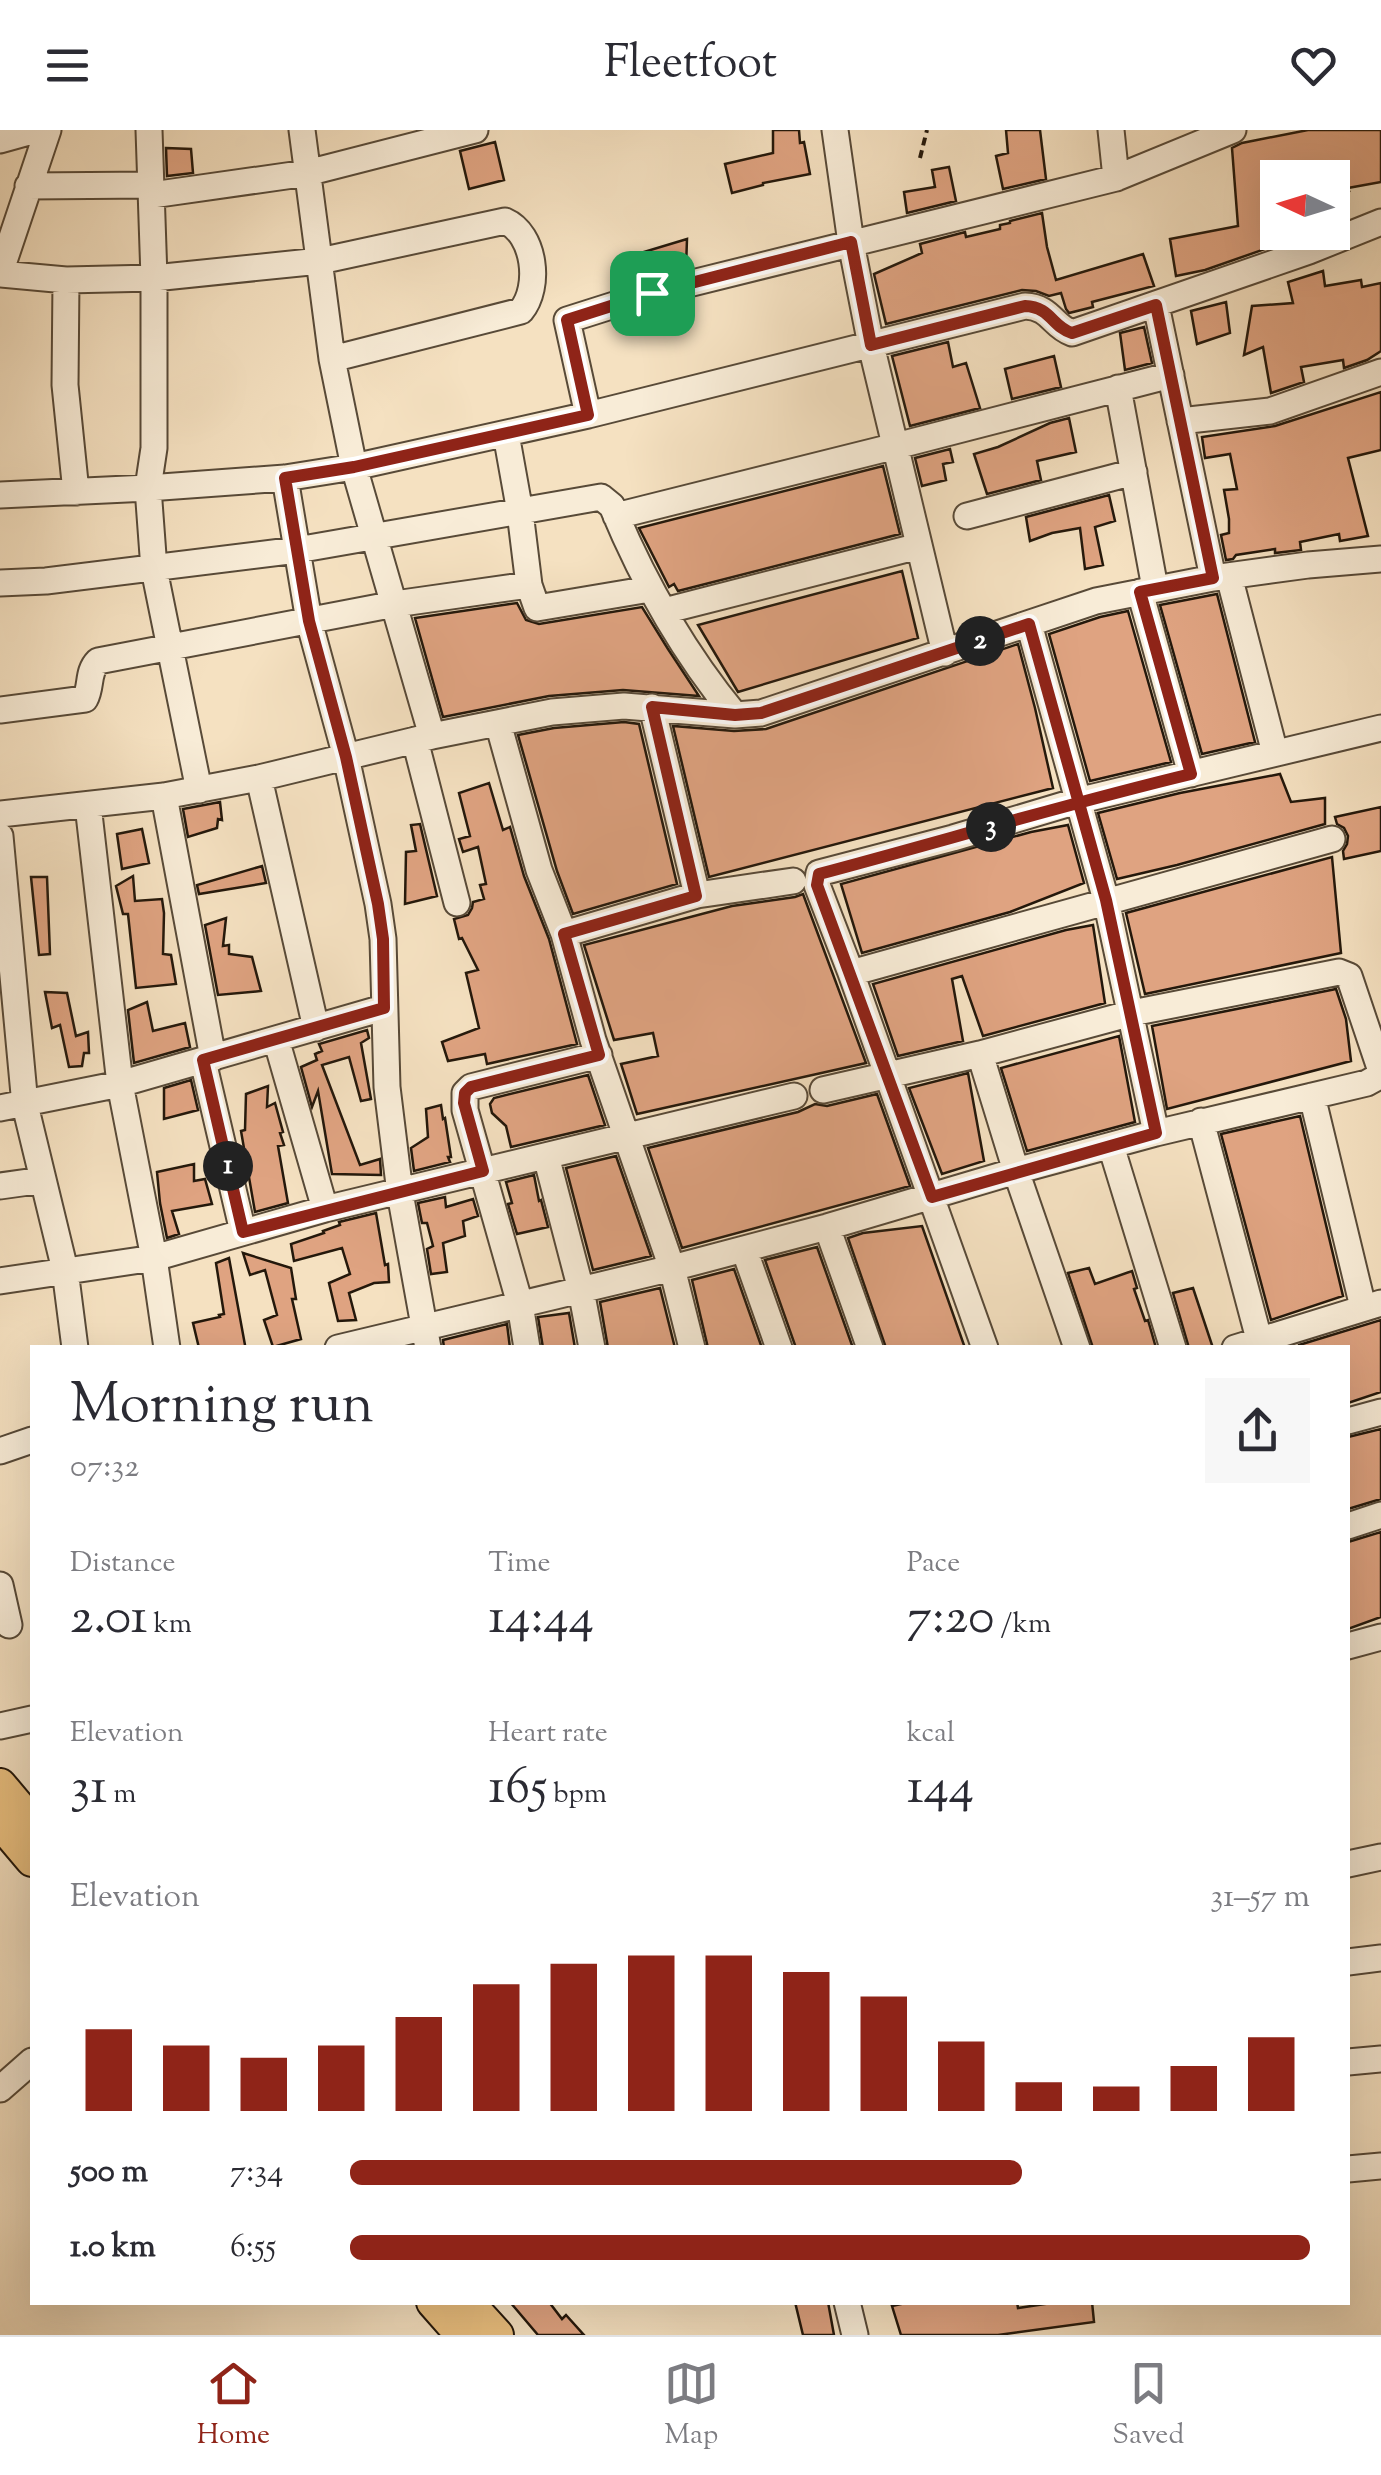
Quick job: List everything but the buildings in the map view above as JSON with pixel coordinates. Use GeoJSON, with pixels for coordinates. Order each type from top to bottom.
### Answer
{"type":"FeatureCollection","features":[{"type":"Feature","properties":{"kind":"main road"},"geometry":{"type":"LineString","coordinates":[[0,1785],[30,1843]]}},
{"type":"Feature","properties":{"kind":"main road"},"geometry":{"type":"LineString","coordinates":[[0,1822],[30,1844]]}},
{"type":"Feature","properties":{"kind":"main road"},"geometry":{"type":"LineString","coordinates":[[436,2305],[462,2335]]}},
{"type":"Feature","properties":{"kind":"main road"},"geometry":{"type":"LineString","coordinates":[[471,2305],[497,2335]]}},
{"type":"Feature","properties":{"kind":"street"},"geometry":{"type":"LineString","coordinates":[[0,140],[36,130]]}},
{"type":"Feature","properties":{"kind":"street"},"geometry":{"type":"LineString","coordinates":[[48,130],[5,246],[0,274],[66,280],[154,278],[320,261],[505,221],[518,226],[532,271],[529,301],[521,312],[332,359]]}},
{"type":"Feature","properties":{"kind":"street"},"geometry":{"type":"LineString","coordinates":[[150,130],[154,448],[148,488],[154,569],[198,790]]}},
{"type":"Feature","properties":{"kind":"street"},"geometry":{"type":"LineString","coordinates":[[302,130],[332,359],[354,467],[394,604],[457,902]]}},
{"type":"Feature","properties":{"kind":"street"},"geometry":{"type":"LineString","coordinates":[[28,186],[152,190],[307,173],[475,130]]}},
{"type":"Feature","properties":{"kind":"street"},"geometry":{"type":"LineString","coordinates":[[835,130],[871,345],[945,652]]}},
{"type":"Feature","properties":{"kind":"street"},"geometry":{"type":"LineString","coordinates":[[1110,130],[1116,178]]}},
{"type":"Feature","properties":{"kind":"street"},"geometry":{"type":"LineString","coordinates":[[588,415],[567,320],[652,293],[1116,178],[1234,130]]}},
{"type":"Feature","properties":{"kind":"street"},"geometry":{"type":"LineString","coordinates":[[0,495],[285,478],[354,467],[588,415],[1025,306],[1038,306],[1065,332],[1072,333],[1310,251],[1381,222]]}},
{"type":"Feature","properties":{"kind":"street"},"geometry":{"type":"LineString","coordinates":[[66,280],[65,385],[76,492]]}},
{"type":"Feature","properties":{"kind":"street"},"geometry":{"type":"LineString","coordinates":[[1156,305],[1180,421],[1221,577],[1275,753]]}},
{"type":"Feature","properties":{"kind":"street"},"geometry":{"type":"LineString","coordinates":[[1180,421],[1270,411],[1381,372]]}},
{"type":"Feature","properties":{"kind":"street"},"geometry":{"type":"LineString","coordinates":[[616,516],[1171,374]]}},
{"type":"Feature","properties":{"kind":"street"},"geometry":{"type":"LineString","coordinates":[[1118,388],[1134,472],[1148,590],[1191,774]]}},
{"type":"Feature","properties":{"kind":"street"},"geometry":{"type":"LineString","coordinates":[[506,434],[535,606],[540,609],[650,588]]}},
{"type":"Feature","properties":{"kind":"street"},"geometry":{"type":"LineString","coordinates":[[967,516],[1134,472]]}},
{"type":"Feature","properties":{"kind":"street"},"geometry":{"type":"LineString","coordinates":[[285,478],[309,621],[346,757],[378,904],[383,939],[387,1088],[400,1192],[427,1337]]}},
{"type":"Feature","properties":{"kind":"street"},"geometry":{"type":"LineString","coordinates":[[0,583],[46,581],[297,550],[601,498],[612,506],[664,611],[711,686],[735,715]]}},
{"type":"Feature","properties":{"kind":"street"},"geometry":{"type":"LineString","coordinates":[[664,611],[918,546]]}},
{"type":"Feature","properties":{"kind":"street"},"geometry":{"type":"LineString","coordinates":[[0,814],[198,790],[552,712],[624,706],[735,715],[761,713],[1096,602],[1221,577],[1381,559]]}},
{"type":"Feature","properties":{"kind":"street"},"geometry":{"type":"LineString","coordinates":[[0,710],[84,699],[90,673],[98,660],[394,604],[529,585]]}},
{"type":"Feature","properties":{"kind":"street"},"geometry":{"type":"LineString","coordinates":[[1029,624],[1106,900],[1156,1133]]}},
{"type":"Feature","properties":{"kind":"street"},"geometry":{"type":"LineString","coordinates":[[652,707],[696,896]]}},
{"type":"Feature","properties":{"kind":"street"},"geometry":{"type":"LineString","coordinates":[[498,723],[599,1055],[672,1268],[691,1345]]}},
{"type":"Feature","properties":{"kind":"street"},"geometry":{"type":"LineString","coordinates":[[984,1345],[817,885],[819,874],[1077,801],[1381,728]]}},
{"type":"Feature","properties":{"kind":"street"},"geometry":{"type":"LineString","coordinates":[[260,778],[316,1028]]}},
{"type":"Feature","properties":{"kind":"street"},"geometry":{"type":"LineString","coordinates":[[164,796],[208,1059],[243,1232]]}},
{"type":"Feature","properties":{"kind":"street"},"geometry":{"type":"LineString","coordinates":[[88,805],[120,1084],[168,1345]]}},
{"type":"Feature","properties":{"kind":"street"},"geometry":{"type":"LineString","coordinates":[[0,836],[12,1106],[43,1180],[65,1270],[76,1345]]}},
{"type":"Feature","properties":{"kind":"street"},"geometry":{"type":"LineString","coordinates":[[851,973],[1332,839]]}},
{"type":"Feature","properties":{"kind":"street"},"geometry":{"type":"LineString","coordinates":[[564,934],[696,896],[793,881]]}},
{"type":"Feature","properties":{"kind":"street"},"geometry":{"type":"LineString","coordinates":[[362,1345],[427,1337],[520,1304],[826,1227],[1156,1133],[1367,1083],[1381,1073],[1349,976],[1339,972],[1132,1014],[823,1090]]}},
{"type":"Feature","properties":{"kind":"street"},"geometry":{"type":"LineString","coordinates":[[12,1106],[120,1084],[384,1008]]}},
{"type":"Feature","properties":{"kind":"street"},"geometry":{"type":"LineString","coordinates":[[276,1040],[325,1210]]}},
{"type":"Feature","properties":{"kind":"street"},"geometry":{"type":"LineString","coordinates":[[980,1054],[1077,1345]]}},
{"type":"Feature","properties":{"kind":"street"},"geometry":{"type":"LineString","coordinates":[[527,1345],[520,1304],[464,1103],[465,1093],[471,1087],[599,1055]]}},
{"type":"Feature","properties":{"kind":"street"},"geometry":{"type":"LineString","coordinates":[[0,1281],[154,1258],[325,1210],[794,1096]]}},
{"type":"Feature","properties":{"kind":"street"},"geometry":{"type":"LineString","coordinates":[[1201,1122],[1245,1345],[1372,1305],[1312,1096]]}},
{"type":"Feature","properties":{"kind":"street"},"geometry":{"type":"LineString","coordinates":[[1110,1146],[1172,1345]]}},
{"type":"Feature","properties":{"kind":"street"},"geometry":{"type":"LineString","coordinates":[[546,1156],[582,1290],[591,1345]]}},
{"type":"Feature","properties":{"kind":"street"},"geometry":{"type":"LineString","coordinates":[[0,1186],[43,1180]]}},
{"type":"Feature","properties":{"kind":"street"},"geometry":{"type":"LineString","coordinates":[[826,1227],[869,1345]]}},
{"type":"Feature","properties":{"kind":"street"},"geometry":{"type":"LineString","coordinates":[[744,1249],[778,1345]]}},
{"type":"Feature","properties":{"kind":"street"},"geometry":{"type":"LineString","coordinates":[[1350,1420],[1381,1412]]}},
{"type":"Feature","properties":{"kind":"street"},"geometry":{"type":"LineString","coordinates":[[0,1452],[30,1441]]}},
{"type":"Feature","properties":{"kind":"street"},"geometry":{"type":"LineString","coordinates":[[1350,1525],[1381,1515]]}},
{"type":"Feature","properties":{"kind":"street"},"geometry":{"type":"LineString","coordinates":[[0,1585],[14,1625]]}},
{"type":"Feature","properties":{"kind":"street"},"geometry":{"type":"LineString","coordinates":[[1350,1645],[1381,1637]]}},
{"type":"Feature","properties":{"kind":"street"},"geometry":{"type":"LineString","coordinates":[[0,1726],[30,1719]]}},
{"type":"Feature","properties":{"kind":"street"},"geometry":{"type":"LineString","coordinates":[[1350,1864],[1381,1858]]}},
{"type":"Feature","properties":{"kind":"street"},"geometry":{"type":"LineString","coordinates":[[1350,1962],[1381,1958]]}},
{"type":"Feature","properties":{"kind":"street"},"geometry":{"type":"LineString","coordinates":[[1350,2062],[1381,2058]]}},
{"type":"Feature","properties":{"kind":"street"},"geometry":{"type":"LineString","coordinates":[[0,2089],[30,2063]]}},
{"type":"Feature","properties":{"kind":"street"},"geometry":{"type":"LineString","coordinates":[[1350,2169],[1381,2166]]}},
{"type":"Feature","properties":{"kind":"street"},"geometry":{"type":"LineString","coordinates":[[848,2305],[855,2335]]}},
{"type":"Feature","properties":{"kind":"path"},"geometry":{"type":"LineString","coordinates":[[920,158],[926,130]]}},
{"type":"Feature","properties":{"kind":"route"},"geometry":{"type":"LineString","coordinates":[[652,293],[567,320],[588,415],[354,467],[285,478],[309,621],[346,757],[378,904],[384,1008],[203,1060],[243,1232],[483,1171],[464,1103],[465,1093],[471,1087],[599,1055],[564,934],[696,896],[652,707],[735,715],[761,713],[1029,624],[1077,801],[1106,900],[1156,1133],[932,1197],[816,878],[1077,801],[1191,774],[1140,592],[1213,578],[1156,305],[1072,333],[1065,332],[1038,306],[1025,306],[871,345],[851,242],[652,293]]}}]}
